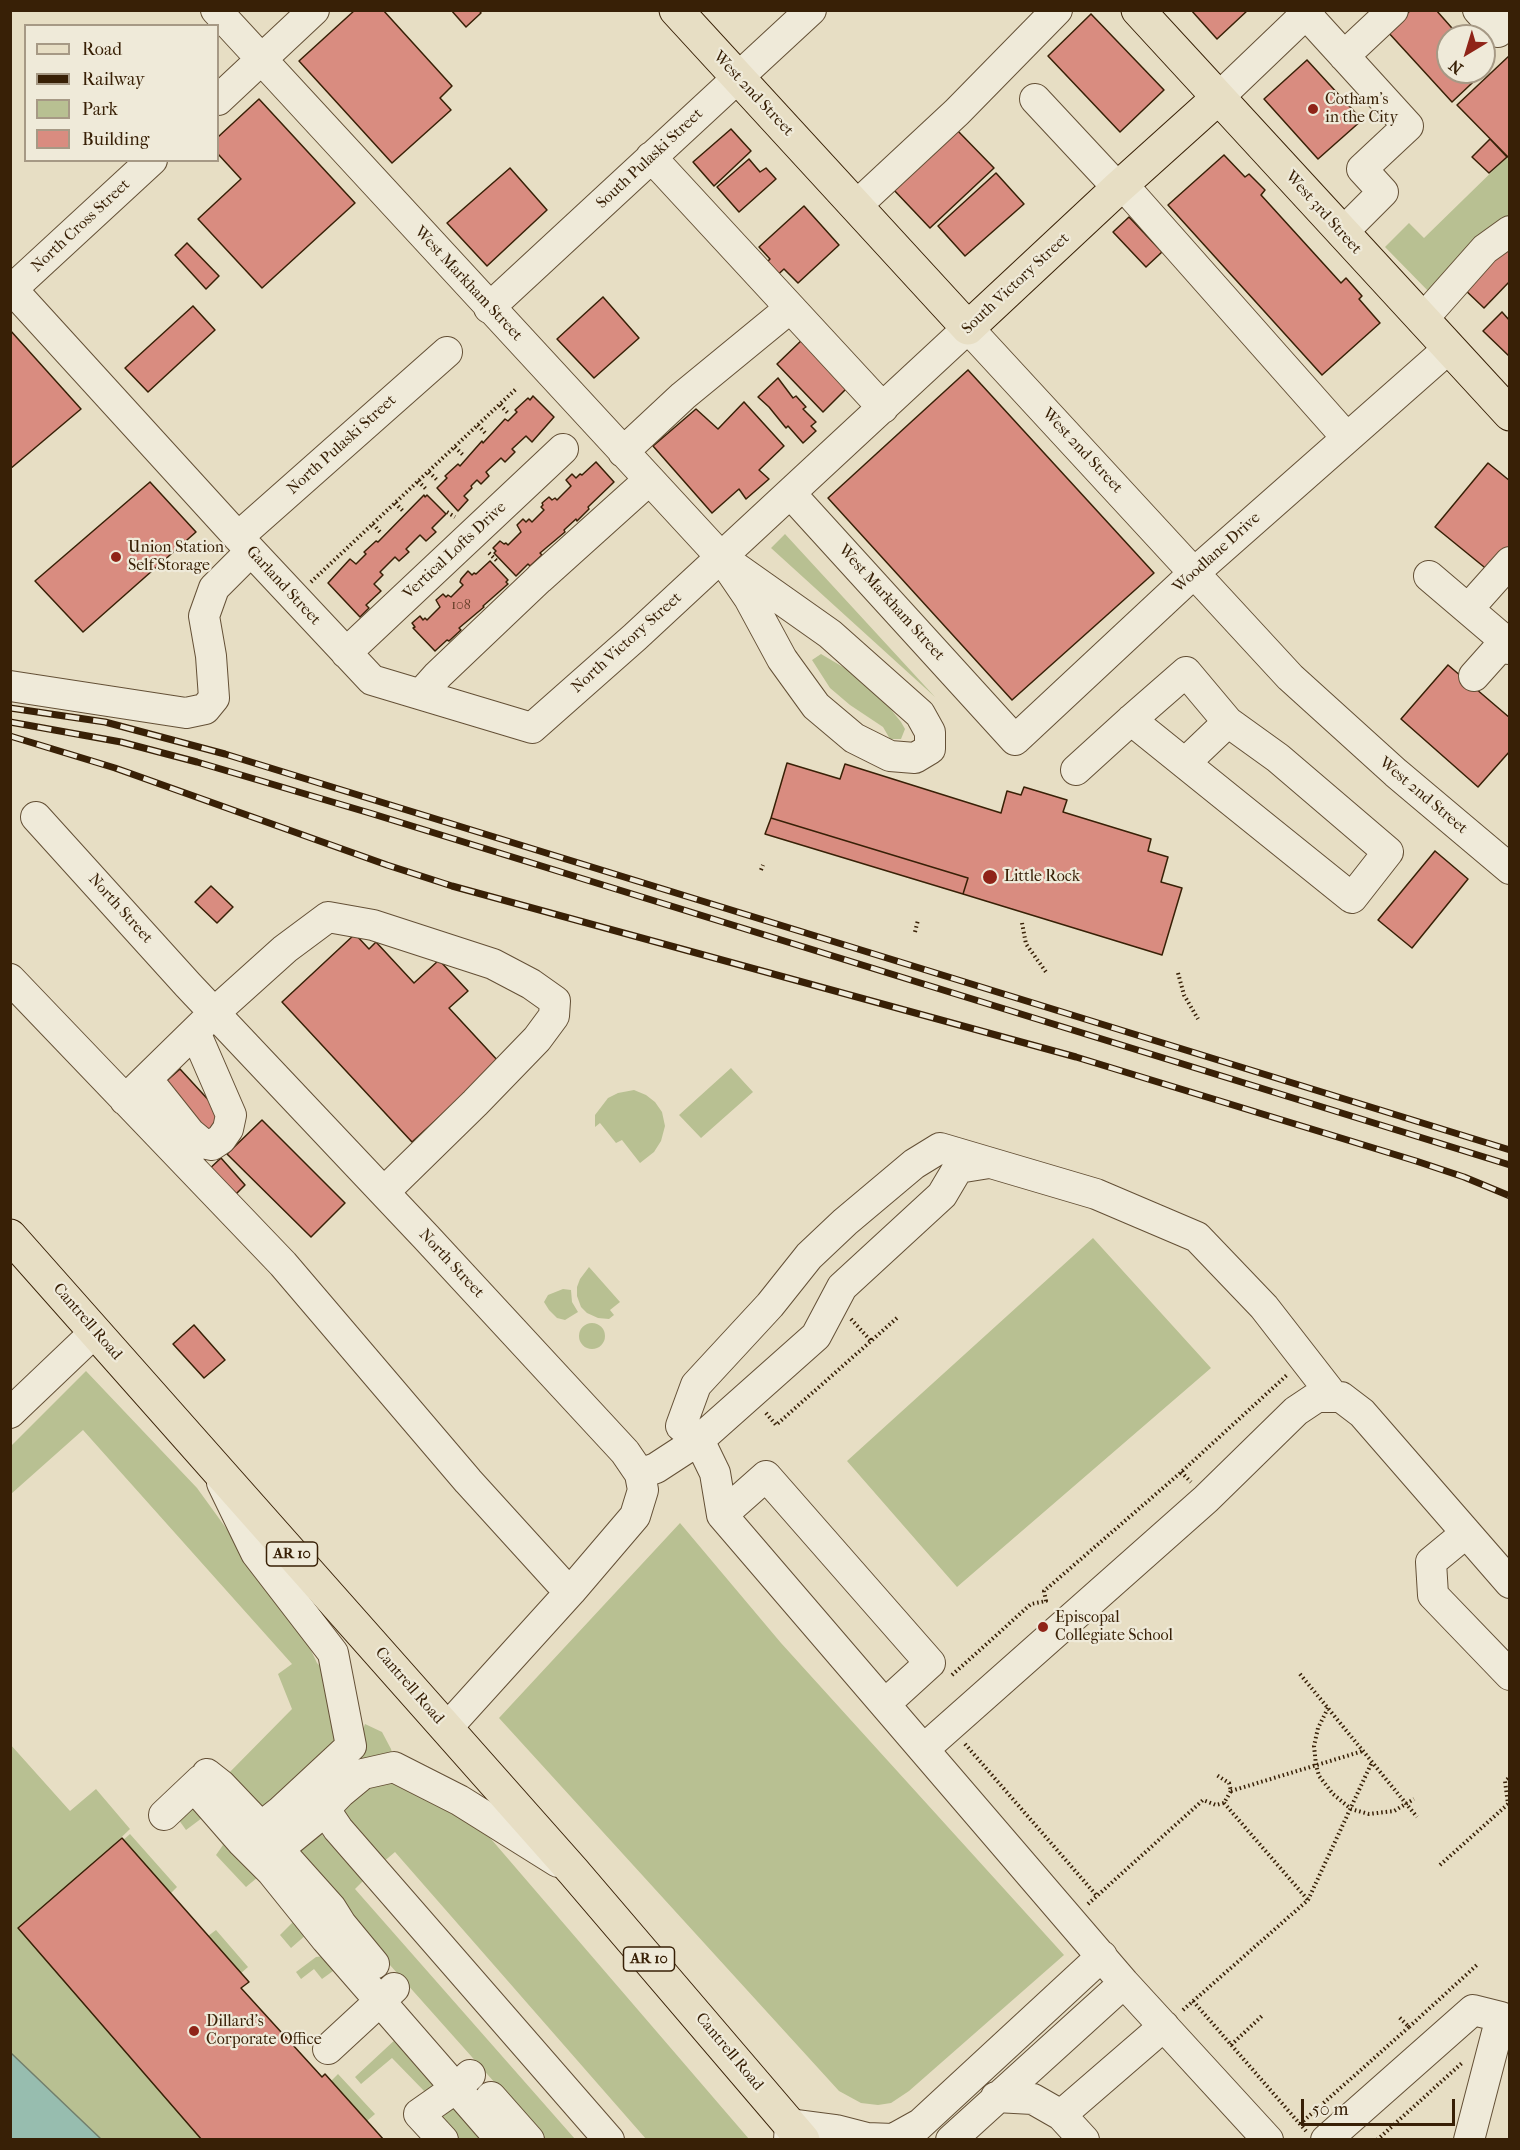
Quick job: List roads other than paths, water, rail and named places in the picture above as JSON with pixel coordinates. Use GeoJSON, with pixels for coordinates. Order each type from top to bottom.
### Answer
{"type":"FeatureCollection","features":[{"type":"Feature","properties":{"kind":"main road","name":"West 2nd Street"},"geometry":{"type":"LineString","coordinates":[[676,10],[968,328]]}},
{"type":"Feature","properties":{"kind":"main road","name":"West 3rd Street"},"geometry":{"type":"LineString","coordinates":[[1138,10],[1509,414]]}},
{"type":"Feature","properties":{"kind":"main road","name":"South Victory Street"},"geometry":{"type":"LineString","coordinates":[[968,328],[1218,98]]}},
{"type":"Feature","properties":{"kind":"main road","name":"Cantrell Road"},"geometry":{"type":"LineString","coordinates":[[12,1242],[95,1332],[573,1871],[794,2134]]}},
{"type":"Feature","properties":{"kind":"street","name":"West Markham Street"},"geometry":{"type":"LineString","coordinates":[[216,10],[721,557]]}},
{"type":"Feature","properties":{"kind":"street"},"geometry":{"type":"LineString","coordinates":[[219,99],[314,10]]}},
{"type":"Feature","properties":{"kind":"street","name":"South Pulaski Street"},"geometry":{"type":"LineString","coordinates":[[489,308],[811,10]]}},
{"type":"Feature","properties":{"kind":"street"},"geometry":{"type":"LineString","coordinates":[[856,206],[957,112],[1057,10]]}},
{"type":"Feature","properties":{"kind":"street"},"geometry":{"type":"LineString","coordinates":[[1344,56],[1393,10]]}},
{"type":"Feature","properties":{"kind":"street"},"geometry":{"type":"LineString","coordinates":[[1478,10],[1498,32],[1509,22]]}},
{"type":"Feature","properties":{"kind":"street"},"geometry":{"type":"LineString","coordinates":[[1295,16],[1344,56],[1408,126],[1362,169],[1383,192],[1342,233]]}},
{"type":"Feature","properties":{"kind":"street","name":"South Victory Street"},"geometry":{"type":"LineString","coordinates":[[1218,98],[1295,16]]}},
{"type":"Feature","properties":{"kind":"street"},"geometry":{"type":"LineString","coordinates":[[1035,99],[1120,186],[1347,438]]}},
{"type":"Feature","properties":{"kind":"street"},"geometry":{"type":"LineString","coordinates":[[651,157],[789,309],[883,408]]}},
{"type":"Feature","properties":{"kind":"street","name":"North Cross Street"},"geometry":{"type":"LineString","coordinates":[[11,289],[150,162]]}},
{"type":"Feature","properties":{"kind":"street"},"geometry":{"type":"LineString","coordinates":[[1422,320],[1485,249],[1509,231]]}},
{"type":"Feature","properties":{"kind":"street","name":"Garland Street"},"geometry":{"type":"LineString","coordinates":[[11,289],[372,680],[532,728]]}},
{"type":"Feature","properties":{"kind":"street"},"geometry":{"type":"LineString","coordinates":[[623,452],[683,396],[789,309]]}},
{"type":"Feature","properties":{"kind":"street","name":"South Victory Street"},"geometry":{"type":"LineString","coordinates":[[721,557],[968,328]]}},
{"type":"Feature","properties":{"kind":"street","name":"West 2nd Street"},"geometry":{"type":"LineString","coordinates":[[968,328],[1290,677],[1379,758],[1509,869]]}},
{"type":"Feature","properties":{"kind":"street","name":"Woodlane Drive"},"geometry":{"type":"LineString","coordinates":[[993,714],[1016,740],[1194,573],[1448,349]]}},
{"type":"Feature","properties":{"kind":"street","name":"North Pulaski Street"},"geometry":{"type":"LineString","coordinates":[[10,686],[186,713],[205,709],[214,698],[211,656],[204,616],[214,588],[245,544],[447,352]]}},
{"type":"Feature","properties":{"kind":"street","name":"Vertical Lofts Drive"},"geometry":{"type":"LineString","coordinates":[[346,653],[563,448]]}},
{"type":"Feature","properties":{"kind":"street"},"geometry":{"type":"LineString","coordinates":[[421,694],[539,579],[649,480]]}},
{"type":"Feature","properties":{"kind":"street","name":"West Markham Street"},"geometry":{"type":"LineString","coordinates":[[790,493],[993,714]]}},
{"type":"Feature","properties":{"kind":"street"},"geometry":{"type":"LineString","coordinates":[[721,557],[830,634],[920,714],[930,732],[930,748],[915,758],[890,756],[854,738],[816,706],[782,659],[749,598],[721,557]]}},
{"type":"Feature","properties":{"kind":"street","name":"North Victory Street"},"geometry":{"type":"LineString","coordinates":[[532,728],[721,557]]}},
{"type":"Feature","properties":{"kind":"street"},"geometry":{"type":"LineString","coordinates":[[1468,609],[1509,562]]}},
{"type":"Feature","properties":{"kind":"street"},"geometry":{"type":"LineString","coordinates":[[1429,576],[1509,647]]}},
{"type":"Feature","properties":{"kind":"street"},"geometry":{"type":"LineString","coordinates":[[1474,676],[1499,648],[1509,647]]}},
{"type":"Feature","properties":{"kind":"street"},"geometry":{"type":"LineString","coordinates":[[1076,770],[1131,720],[1186,672],[1228,722],[1278,758],[1388,852],[1352,898],[1131,720]]}},
{"type":"Feature","properties":{"kind":"street"},"geometry":{"type":"LineString","coordinates":[[1185,763],[1228,722]]}},
{"type":"Feature","properties":{"kind":"street","name":"North Street"},"geometry":{"type":"LineString","coordinates":[[36,817],[205,1022],[384,1192],[625,1452],[640,1474]]}},
{"type":"Feature","properties":{"kind":"street"},"geometry":{"type":"LineString","coordinates":[[125,1100],[205,1022],[285,949],[328,917],[373,925],[493,964],[531,984],[555,1001],[554,1016],[537,1040],[384,1192]]}},
{"type":"Feature","properties":{"kind":"street"},"geometry":{"type":"LineString","coordinates":[[10,979],[283,1264],[468,1480],[559,1581],[571,1591]]}},
{"type":"Feature","properties":{"kind":"street"},"geometry":{"type":"LineString","coordinates":[[147,1079],[202,1143],[212,1144],[221,1138],[228,1129],[231,1115],[205,1022]]}},
{"type":"Feature","properties":{"kind":"street"},"geometry":{"type":"LineString","coordinates":[[1268,2139],[1124,1983],[722,1515],[715,1473],[699,1440],[681,1426],[696,1385],[770,1305],[809,1256],[845,1222],[914,1164],[940,1148],[1096,1194],[1197,1237],[1264,1307],[1334,1397]]}},
{"type":"Feature","properties":{"kind":"street"},"geometry":{"type":"LineString","coordinates":[[446,1729],[571,1591],[635,1516],[643,1490],[640,1474],[656,1468],[699,1440],[816,1335],[842,1287],[942,1195],[958,1168],[989,1163]]}},
{"type":"Feature","properties":{"kind":"street"},"geometry":{"type":"LineString","coordinates":[[10,1413],[95,1332]]}},
{"type":"Feature","properties":{"kind":"street"},"geometry":{"type":"LineString","coordinates":[[924,1749],[1206,1499],[1296,1411],[1317,1397],[1341,1397],[1362,1413],[1509,1583]]}},
{"type":"Feature","properties":{"kind":"street"},"geometry":{"type":"LineString","coordinates":[[213,1465],[256,1553],[333,1653],[351,1746],[317,1797]]}},
{"type":"Feature","properties":{"kind":"street"},"geometry":{"type":"LineString","coordinates":[[722,1515],[766,1476],[930,1663],[885,1704]]}},
{"type":"Feature","properties":{"kind":"street"},"geometry":{"type":"LineString","coordinates":[[1465,1534],[1431,1562],[1433,1595],[1509,1675]]}},
{"type":"Feature","properties":{"kind":"street"},"geometry":{"type":"LineString","coordinates":[[261,1846],[317,1797],[363,1774],[394,1767],[459,1800],[573,1871]]}},
{"type":"Feature","properties":{"kind":"street"},"geometry":{"type":"LineString","coordinates":[[164,1815],[201,1780],[261,1846],[331,1908],[333,1932],[463,2081],[529,2139]]}},
{"type":"Feature","properties":{"kind":"street"},"geometry":{"type":"LineString","coordinates":[[317,1797],[338,1829],[609,2139]]}},
{"type":"Feature","properties":{"kind":"street"},"geometry":{"type":"LineString","coordinates":[[794,2134],[836,2130],[867,2138],[893,2139],[922,2133],[1102,1956]]}},
{"type":"Feature","properties":{"kind":"street"},"geometry":{"type":"LineString","coordinates":[[951,2139],[1124,1983]]}},
{"type":"Feature","properties":{"kind":"street"},"geometry":{"type":"LineString","coordinates":[[328,2049],[388,1995]]}},
{"type":"Feature","properties":{"kind":"street"},"geometry":{"type":"LineString","coordinates":[[1318,2138],[1473,2010],[1503,2015],[1469,2139]]}},
{"type":"Feature","properties":{"kind":"street"},"geometry":{"type":"LineString","coordinates":[[1061,2115],[1164,2026]]}},
{"type":"Feature","properties":{"kind":"street"},"geometry":{"type":"LineString","coordinates":[[443,2139],[419,2114],[463,2081]]}},
{"type":"Feature","properties":{"kind":"street"},"geometry":{"type":"LineString","coordinates":[[463,2081],[501,2139]]}},
{"type":"Feature","properties":{"kind":"street"},"geometry":{"type":"LineString","coordinates":[[996,2097],[1033,2099],[1061,2115],[1084,2139]]}},
{"type":"Feature","properties":{"kind":"railway"},"geometry":{"type":"LineString","coordinates":[[10,708],[105,722],[225,754],[1510,1150]]}},
{"type":"Feature","properties":{"kind":"railway"},"geometry":{"type":"LineString","coordinates":[[10,722],[121,742],[197,762],[373,814],[1510,1165]]}},
{"type":"Feature","properties":{"kind":"railway"},"geometry":{"type":"LineString","coordinates":[[10,736],[115,768],[452,886],[1076,1057],[1416,1161],[1510,1196]]}},
{"type":"Feature","properties":{"kind":"place","name":"Cotham's in the City"},"geometry":{"type":"Point","coordinates":[1313,109]}},
{"type":"Feature","properties":{"kind":"place","name":"Union Station Self Storage"},"geometry":{"type":"Point","coordinates":[116,557]}},
{"type":"Feature","properties":{"kind":"place","name":"Little Rock"},"geometry":{"type":"Point","coordinates":[990,877]}},
{"type":"Feature","properties":{"kind":"place","name":"Episcopal Collegiate School"},"geometry":{"type":"Point","coordinates":[1043,1627]}},
{"type":"Feature","properties":{"kind":"place","name":"Dillard's Corporate Office"},"geometry":{"type":"Point","coordinates":[194,2031]}}]}
